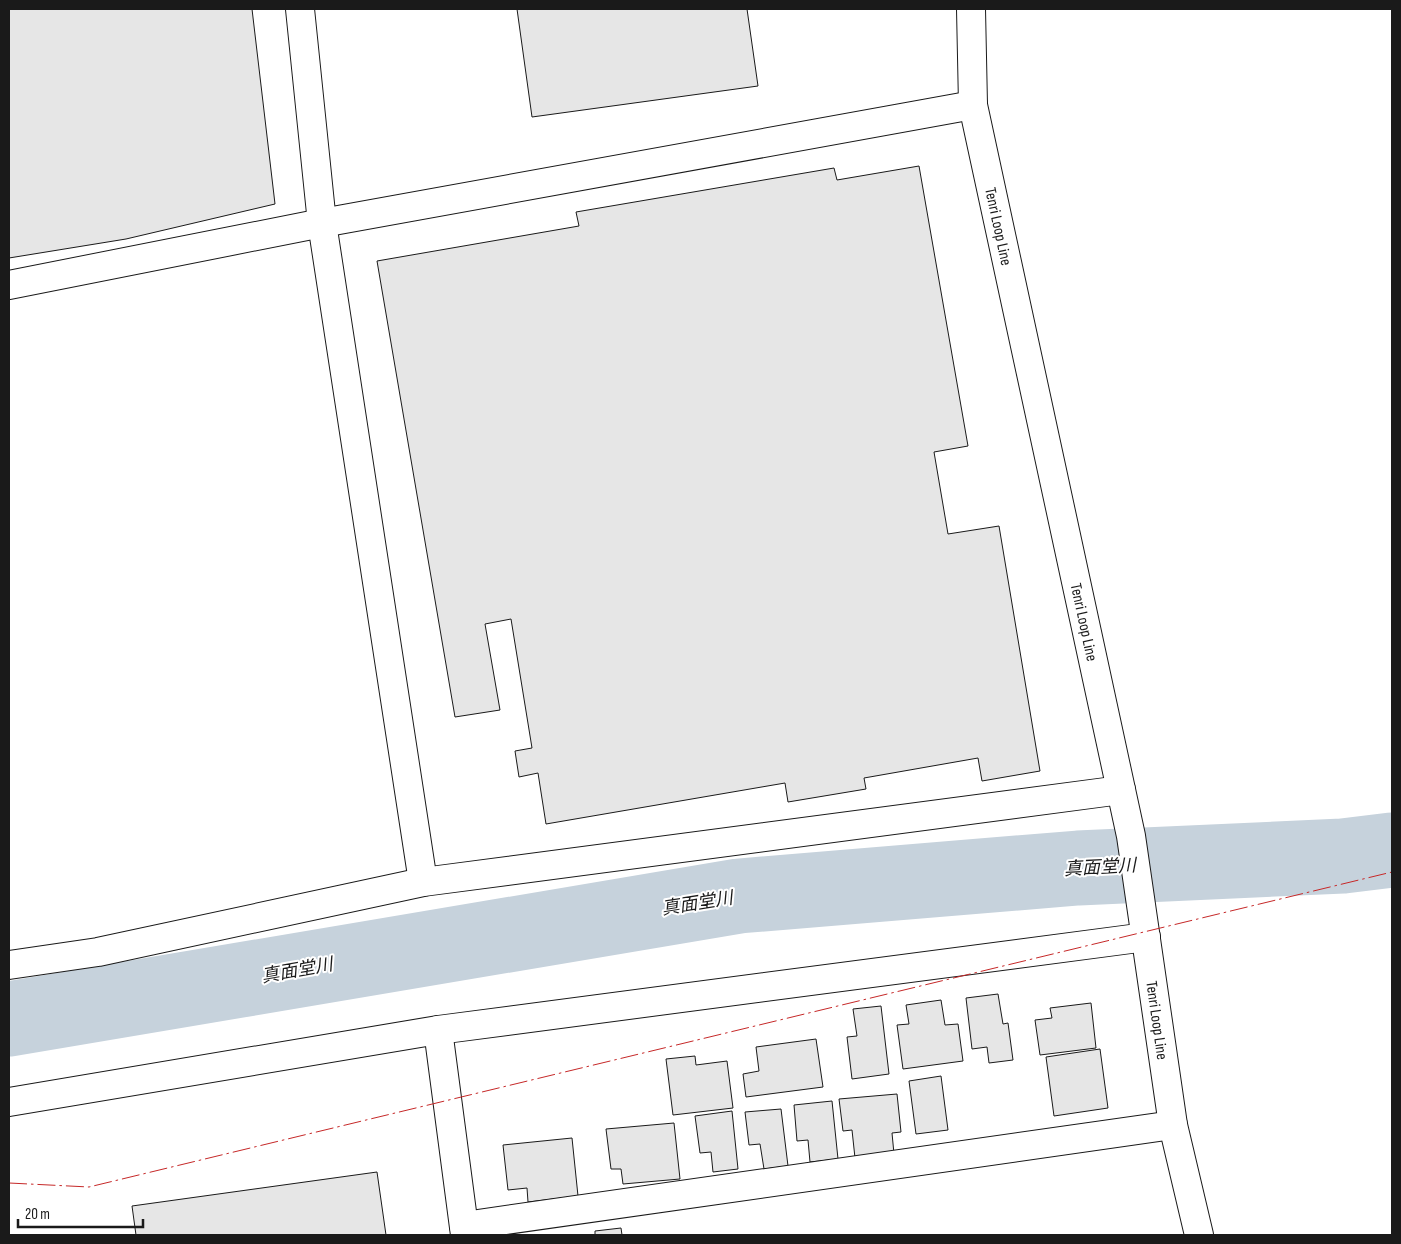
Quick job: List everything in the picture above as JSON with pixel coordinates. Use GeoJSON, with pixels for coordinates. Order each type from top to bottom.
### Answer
{"type":"FeatureCollection","features":[{"type":"Feature","properties":{"kind":"street"},"geometry":{"type":"LineString","coordinates":[[300,9],[322,223],[422,882]]}},
{"type":"Feature","properties":{"kind":"street","name":"Tenri Loop Line"},"geometry":{"type":"LineString","coordinates":[[971,9],[973,105],[1131,836],[1173,1125],[1199,1235]]}},
{"type":"Feature","properties":{"kind":"street"},"geometry":{"type":"LineString","coordinates":[[9,285],[322,223],[973,105]]}},
{"type":"Feature","properties":{"kind":"street"},"geometry":{"type":"LineString","coordinates":[[9,965],[98,952],[422,882],[1121,790]]}},
{"type":"Feature","properties":{"kind":"street"},"geometry":{"type":"LineString","coordinates":[[9,1102],[438,1030],[1144,925]]}},
{"type":"Feature","properties":{"kind":"street"},"geometry":{"type":"LineString","coordinates":[[438,1030],[465,1231],[1173,1125]]}},
{"type":"Feature","properties":{"kind":"building"},"geometry":{"type":"Polygon","coordinates":[[[9,9],[252,9],[275,204],[126,239],[9,258],[9,9]]]}},
{"type":"Feature","properties":{"kind":"building"},"geometry":{"type":"Polygon","coordinates":[[[517,9],[747,9],[758,86],[532,117],[517,9]]]}},
{"type":"Feature","properties":{"kind":"building"},"geometry":{"type":"Polygon","coordinates":[[[919,166],[968,446],[934,452],[948,534],[999,526],[1040,771],[982,781],[978,758],[864,778],[866,789],[788,802],[785,783],[546,824],[538,773],[519,777],[515,751],[532,748],[511,619],[485,624],[500,710],[455,717],[377,261],[579,226],[576,212],[834,168],[837,180],[919,166]]]}},
{"type":"Feature","properties":{"kind":"building"},"geometry":{"type":"Polygon","coordinates":[[[998,994],[1003,1024],[1008,1023],[1013,1060],[989,1063],[987,1047],[972,1049],[966,998],[998,994]]]}},
{"type":"Feature","properties":{"kind":"building"},"geometry":{"type":"Polygon","coordinates":[[[941,1000],[945,1025],[958,1024],[963,1061],[903,1069],[897,1025],[909,1024],[906,1005],[941,1000]]]}},
{"type":"Feature","properties":{"kind":"building"},"geometry":{"type":"Polygon","coordinates":[[[1091,1003],[1096,1048],[1040,1055],[1035,1020],[1052,1018],[1050,1008],[1091,1003]]]}},
{"type":"Feature","properties":{"kind":"building"},"geometry":{"type":"Polygon","coordinates":[[[881,1006],[889,1074],[852,1079],[847,1037],[857,1036],[853,1009],[881,1006]]]}},
{"type":"Feature","properties":{"kind":"building"},"geometry":{"type":"Polygon","coordinates":[[[816,1039],[823,1087],[746,1097],[743,1074],[759,1071],[756,1047],[816,1039]]]}},
{"type":"Feature","properties":{"kind":"building"},"geometry":{"type":"Polygon","coordinates":[[[1100,1049],[1108,1108],[1054,1116],[1046,1057],[1100,1049]]]}},
{"type":"Feature","properties":{"kind":"building"},"geometry":{"type":"Polygon","coordinates":[[[695,1056],[696,1065],[727,1061],[733,1108],[673,1115],[666,1059],[695,1056]]]}},
{"type":"Feature","properties":{"kind":"building"},"geometry":{"type":"Polygon","coordinates":[[[941,1076],[948,1130],[916,1134],[909,1081],[941,1076]]]}},
{"type":"Feature","properties":{"kind":"building"},"geometry":{"type":"Polygon","coordinates":[[[897,1094],[901,1132],[892,1133],[894,1154],[855,1158],[852,1130],[843,1131],[839,1099],[897,1094]]]}},
{"type":"Feature","properties":{"kind":"building"},"geometry":{"type":"Polygon","coordinates":[[[832,1101],[838,1159],[810,1162],[808,1140],[797,1141],[794,1105],[832,1101]]]}},
{"type":"Feature","properties":{"kind":"building"},"geometry":{"type":"Polygon","coordinates":[[[781,1109],[788,1166],[764,1169],[760,1144],[749,1145],[745,1112],[781,1109]]]}},
{"type":"Feature","properties":{"kind":"building"},"geometry":{"type":"Polygon","coordinates":[[[732,1111],[738,1169],[713,1172],[711,1152],[700,1153],[695,1116],[732,1111]]]}},
{"type":"Feature","properties":{"kind":"building"},"geometry":{"type":"Polygon","coordinates":[[[674,1123],[680,1179],[623,1184],[621,1169],[611,1169],[606,1129],[674,1123]]]}},
{"type":"Feature","properties":{"kind":"building"},"geometry":{"type":"Polygon","coordinates":[[[572,1138],[578,1196],[528,1202],[527,1188],[508,1190],[503,1145],[572,1138]]]}},
{"type":"Feature","properties":{"kind":"building"},"geometry":{"type":"Polygon","coordinates":[[[377,1172],[386,1235],[136,1235],[132,1206],[377,1172]]]}},
{"type":"Feature","properties":{"kind":"building"},"geometry":{"type":"Polygon","coordinates":[[[621,1228],[622,1235],[595,1235],[595,1231],[621,1228]]]}},
{"type":"Feature","properties":{"kind":"waterway","name":"真面堂川"},"geometry":{"type":"LineString","coordinates":[[9,1019],[739,896],[1078,868],[1343,856],[1392,850]]}},
{"type":"Feature","properties":{"kind":"power"},"geometry":{"type":"LineString","coordinates":[[9,1183],[89,1187],[1392,872]]}}]}
